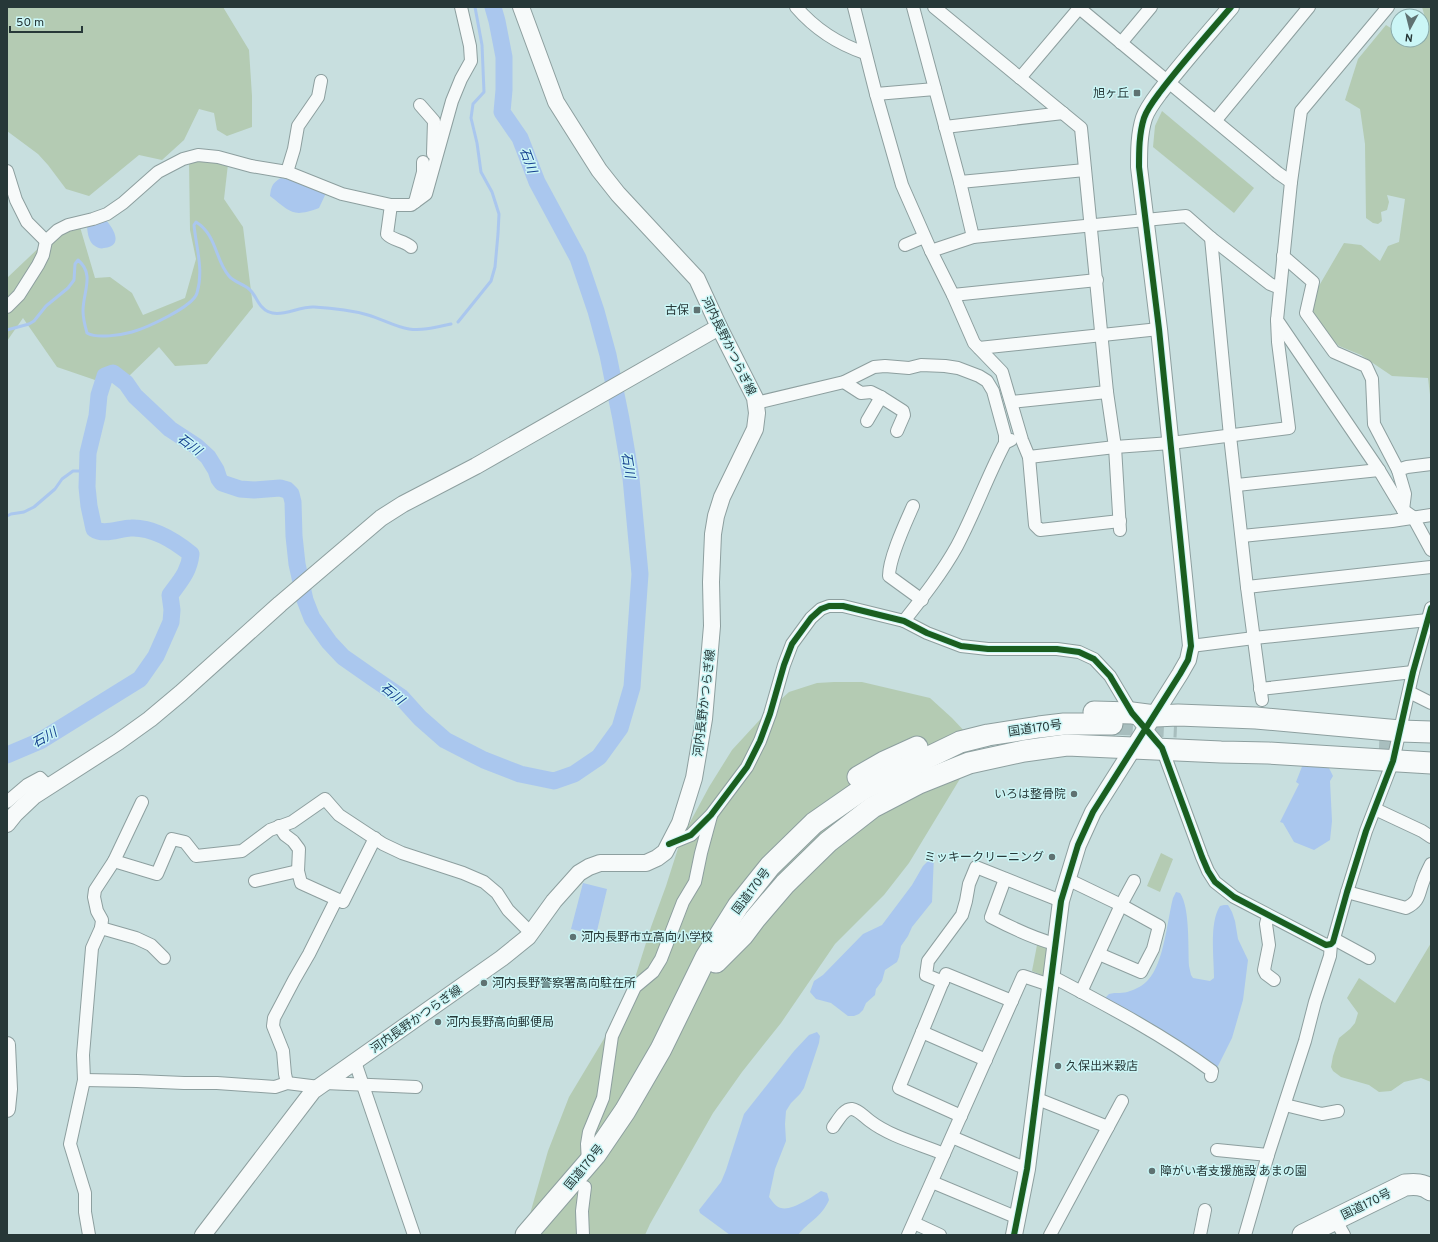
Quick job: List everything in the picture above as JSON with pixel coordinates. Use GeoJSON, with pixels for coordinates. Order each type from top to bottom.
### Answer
{"type":"FeatureCollection","features":[{"type":"Feature","properties":{"kind":"highway"},"geometry":{"type":"LineString","coordinates":[[711,960],[729,899],[762,858],[809,815],[858,777],[884,762],[930,741],[958,731],[1019,718],[1080,712],[1132,713],[1150,723],[1178,715],[1256,718],[1431,751]]}},
{"type":"Feature","properties":{"kind":"highway","name":"国道170号"},"geometry":{"type":"LineString","coordinates":[[526,1235],[596,1156],[625,1111],[711,960],[746,912],[779,872],[822,833],[869,799],[916,774],[967,752],[1021,739],[1113,730]]}},
{"type":"Feature","properties":{"kind":"highway"},"geometry":{"type":"LineString","coordinates":[[1395,744],[1431,732]]}},
{"type":"Feature","properties":{"kind":"highway"},"geometry":{"type":"LineString","coordinates":[[711,960],[743,935],[755,918],[785,884],[828,842],[873,807],[919,783],[969,763],[1024,751],[1067,745],[1134,747],[1172,738],[1221,752],[1268,753],[1431,740]]}},
{"type":"Feature","properties":{"kind":"highway"},"geometry":{"type":"LineString","coordinates":[[1395,744],[1431,763]]}},
{"type":"Feature","properties":{"kind":"highway","name":"国道170号"},"geometry":{"type":"LineString","coordinates":[[544,1235],[585,1187],[635,1116],[672,1053],[711,960]]}},
{"type":"Feature","properties":{"kind":"highway","name":"国道170号"},"geometry":{"type":"LineString","coordinates":[[1303,1235],[1340,1227],[1405,1185],[1416,1184],[1431,1190]]}},
{"type":"Feature","properties":{"kind":"street"},"geometry":{"type":"LineString","coordinates":[[429,163],[457,88],[471,61],[470,46],[461,7]]}},
{"type":"Feature","properties":{"kind":"street","name":"河内長野かつらぎ線"},"geometry":{"type":"LineString","coordinates":[[203,1235],[313,1091],[502,958],[528,937],[554,901],[579,873],[588,867],[600,863],[646,863],[665,852],[680,823],[694,778],[704,719],[712,633],[711,582],[716,516],[722,498],[754,429],[757,413],[755,398],[719,327],[697,279],[618,194],[600,170],[560,108],[521,7]]}},
{"type":"Feature","properties":{"kind":"street"},"geometry":{"type":"LineString","coordinates":[[796,7],[828,36],[850,48],[865,53]]}},
{"type":"Feature","properties":{"kind":"street"},"geometry":{"type":"LineString","coordinates":[[854,7],[876,94],[902,185],[924,237],[953,295],[974,343],[1002,372],[1028,457],[1034,525],[1040,530],[1120,525],[1115,447],[1107,392],[1081,128],[934,7]]}},
{"type":"Feature","properties":{"kind":"street"},"geometry":{"type":"LineString","coordinates":[[913,7],[946,127],[973,237]]}},
{"type":"Feature","properties":{"kind":"street"},"geometry":{"type":"LineString","coordinates":[[1020,78],[1079,7],[1291,182]]}},
{"type":"Feature","properties":{"kind":"street"},"geometry":{"type":"LineString","coordinates":[[1121,43],[1151,7]]}},
{"type":"Feature","properties":{"kind":"street"},"geometry":{"type":"LineString","coordinates":[[1014,1235],[1027,1169],[1061,900],[1067,879],[1078,845],[1093,812],[1183,669],[1188,660],[1191,646],[1158,329],[1139,167],[1140,134],[1144,117],[1149,108],[1168,82],[1231,7]]}},
{"type":"Feature","properties":{"kind":"street"},"geometry":{"type":"LineString","coordinates":[[1216,120],[1309,7]]}},
{"type":"Feature","properties":{"kind":"street"},"geometry":{"type":"LineString","coordinates":[[1028,457],[1115,447],[1170,443],[1289,428],[1278,342],[1277,320],[1291,182],[1301,111],[1388,7]]}},
{"type":"Feature","properties":{"kind":"street"},"geometry":{"type":"LineString","coordinates":[[287,172],[298,126],[318,96],[321,81]]}},
{"type":"Feature","properties":{"kind":"street"},"geometry":{"type":"LineString","coordinates":[[876,94],[935,89]]}},
{"type":"Feature","properties":{"kind":"street"},"geometry":{"type":"LineString","coordinates":[[7,307],[19,295],[38,266],[43,255],[46,241],[58,230],[68,225],[93,220],[106,214],[124,203],[158,172],[183,159],[198,155],[287,172],[342,194],[391,205],[411,205],[426,194],[429,163],[433,151],[434,121],[420,105]]}},
{"type":"Feature","properties":{"kind":"street"},"geometry":{"type":"LineString","coordinates":[[946,127],[1063,113]]}},
{"type":"Feature","properties":{"kind":"street"},"geometry":{"type":"LineString","coordinates":[[960,182],[1086,170]]}},
{"type":"Feature","properties":{"kind":"street"},"geometry":{"type":"LineString","coordinates":[[7,171],[16,200],[27,222],[46,241]]}},
{"type":"Feature","properties":{"kind":"street"},"geometry":{"type":"LineString","coordinates":[[391,205],[387,234],[391,238],[408,244],[411,247]]}},
{"type":"Feature","properties":{"kind":"street"},"geometry":{"type":"LineString","coordinates":[[931,251],[973,237],[1186,216],[1211,238],[1270,284],[1280,288]]}},
{"type":"Feature","properties":{"kind":"street"},"geometry":{"type":"LineString","coordinates":[[905,245],[924,237]]}},
{"type":"Feature","properties":{"kind":"street"},"geometry":{"type":"LineString","coordinates":[[1211,238],[1230,436],[1261,694],[1413,672]]}},
{"type":"Feature","properties":{"kind":"street"},"geometry":{"type":"LineString","coordinates":[[1283,256],[1313,282],[1306,313],[1334,352],[1366,366],[1372,379],[1374,424],[1398,470],[1405,494],[1408,514]]}},
{"type":"Feature","properties":{"kind":"street"},"geometry":{"type":"LineString","coordinates":[[953,295],[1097,280]]}},
{"type":"Feature","properties":{"kind":"street"},"geometry":{"type":"LineString","coordinates":[[1277,320],[1379,470],[1431,550]]}},
{"type":"Feature","properties":{"kind":"street"},"geometry":{"type":"LineString","coordinates":[[7,824],[34,796],[150,719],[280,604],[381,518],[403,504],[476,466],[653,366],[719,327]]}},
{"type":"Feature","properties":{"kind":"street"},"geometry":{"type":"LineString","coordinates":[[980,348],[1158,329]]}},
{"type":"Feature","properties":{"kind":"street"},"geometry":{"type":"LineString","coordinates":[[756,403],[844,382],[874,367],[885,366],[909,368],[921,365],[945,366],[958,368],[979,376],[987,381],[993,390],[1005,435],[1005,443],[956,546],[942,571],[922,600],[904,621]]}},
{"type":"Feature","properties":{"kind":"street"},"geometry":{"type":"LineString","coordinates":[[844,382],[861,393],[871,392],[903,411],[904,415],[897,431]]}},
{"type":"Feature","properties":{"kind":"street"},"geometry":{"type":"LineString","coordinates":[[1012,402],[1107,392]]}},
{"type":"Feature","properties":{"kind":"street"},"geometry":{"type":"LineString","coordinates":[[867,421],[881,397]]}},
{"type":"Feature","properties":{"kind":"street"},"geometry":{"type":"LineString","coordinates":[[1005,443],[1012,440],[1022,440]]}},
{"type":"Feature","properties":{"kind":"street"},"geometry":{"type":"LineString","coordinates":[[1398,470],[1407,466],[1431,464]]}},
{"type":"Feature","properties":{"kind":"street"},"geometry":{"type":"LineString","coordinates":[[1237,485],[1379,470]]}},
{"type":"Feature","properties":{"kind":"street"},"geometry":{"type":"LineString","coordinates":[[912,506],[899,539],[889,570],[889,576],[922,600]]}},
{"type":"Feature","properties":{"kind":"street"},"geometry":{"type":"LineString","coordinates":[[1242,536],[1392,521],[1408,514],[1431,515]]}},
{"type":"Feature","properties":{"kind":"street"},"geometry":{"type":"LineString","coordinates":[[1247,587],[1431,568]]}},
{"type":"Feature","properties":{"kind":"street"},"geometry":{"type":"LineString","coordinates":[[669,844],[691,835],[711,815],[736,783],[750,761],[760,741],[770,714],[786,657],[792,644],[811,618],[821,609],[829,606],[843,606],[904,621],[927,633],[961,646],[988,649],[1057,649],[1079,652],[1094,660],[1110,676],[1132,713]]}},
{"type":"Feature","properties":{"kind":"street"},"geometry":{"type":"LineString","coordinates":[[1191,646],[1429,614],[1395,744],[1347,892],[1305,1041],[1244,1235]]}},
{"type":"Feature","properties":{"kind":"street"},"geometry":{"type":"LineString","coordinates":[[1409,692],[1431,703]]}},
{"type":"Feature","properties":{"kind":"street"},"geometry":{"type":"LineString","coordinates":[[1150,723],[1172,738],[1208,871],[1215,882],[1234,898],[1268,916],[1326,945],[1332,941]]}},
{"type":"Feature","properties":{"kind":"street"},"geometry":{"type":"LineString","coordinates":[[7,802],[27,785],[40,778],[48,786]]}},
{"type":"Feature","properties":{"kind":"street"},"geometry":{"type":"LineString","coordinates":[[114,861],[157,874],[172,840],[185,842],[196,856],[242,851],[270,830],[292,822],[325,799],[339,815],[402,853],[463,873],[484,882],[497,893],[508,910],[531,933]]}},
{"type":"Feature","properties":{"kind":"street"},"geometry":{"type":"LineString","coordinates":[[89,1235],[85,1212],[85,1193],[70,1144],[84,1080],[83,1055],[92,948],[101,928],[102,920],[97,911],[94,897],[95,890],[114,861],[142,802]]}},
{"type":"Feature","properties":{"kind":"street"},"geometry":{"type":"LineString","coordinates":[[1375,809],[1422,831],[1431,838]]}},
{"type":"Feature","properties":{"kind":"street"},"geometry":{"type":"LineString","coordinates":[[588,1165],[587,1144],[589,1132],[604,1098],[612,1036],[634,987],[653,972],[661,959],[683,902],[695,882],[700,853],[711,815]]}},
{"type":"Feature","properties":{"kind":"street"},"geometry":{"type":"LineString","coordinates":[[279,826],[299,849],[298,871],[301,883],[343,902],[375,838]]}},
{"type":"Feature","properties":{"kind":"street"},"geometry":{"type":"LineString","coordinates":[[1347,892],[1401,908],[1406,908],[1419,898],[1423,882],[1431,864]]}},
{"type":"Feature","properties":{"kind":"street"},"geometry":{"type":"LineString","coordinates":[[943,982],[926,975],[928,961],[962,915],[969,884],[976,867],[1061,900]]}},
{"type":"Feature","properties":{"kind":"street"},"geometry":{"type":"LineString","coordinates":[[255,881],[298,871]]}},
{"type":"Feature","properties":{"kind":"street"},"geometry":{"type":"LineString","coordinates":[[1005,879],[991,917],[1017,930],[1055,944]]}},
{"type":"Feature","properties":{"kind":"street"},"geometry":{"type":"LineString","coordinates":[[1067,879],[1121,905],[1159,926],[1153,949],[1141,972],[1099,954]]}},
{"type":"Feature","properties":{"kind":"street"},"geometry":{"type":"LineString","coordinates":[[1081,992],[1121,905],[1134,881]]}},
{"type":"Feature","properties":{"kind":"street"},"geometry":{"type":"LineString","coordinates":[[287,1083],[283,1051],[273,1026],[274,1018],[309,954],[336,900]]}},
{"type":"Feature","properties":{"kind":"street"},"geometry":{"type":"LineString","coordinates":[[1268,916],[1266,924],[1269,944],[1264,970],[1266,974],[1274,980]]}},
{"type":"Feature","properties":{"kind":"street"},"geometry":{"type":"LineString","coordinates":[[101,928],[136,938],[151,945],[164,958]]}},
{"type":"Feature","properties":{"kind":"street"},"geometry":{"type":"LineString","coordinates":[[1332,941],[1369,958]]}},
{"type":"Feature","properties":{"kind":"street"},"geometry":{"type":"LineString","coordinates":[[961,1116],[899,1088],[946,974],[1012,1001]]}},
{"type":"Feature","properties":{"kind":"street"},"geometry":{"type":"LineString","coordinates":[[908,1235],[1023,976],[1050,981],[1081,992],[1183,1050],[1212,1071],[1211,1076]]}},
{"type":"Feature","properties":{"kind":"street"},"geometry":{"type":"LineString","coordinates":[[922,1032],[986,1060]]}},
{"type":"Feature","properties":{"kind":"street"},"geometry":{"type":"LineString","coordinates":[[7,1045],[9,1083],[7,1109]]}},
{"type":"Feature","properties":{"kind":"street"},"geometry":{"type":"LineString","coordinates":[[355,1062],[414,1235]]}},
{"type":"Feature","properties":{"kind":"street"},"geometry":{"type":"LineString","coordinates":[[84,1080],[184,1084],[217,1083],[274,1087],[287,1083],[416,1087]]}},
{"type":"Feature","properties":{"kind":"street"},"geometry":{"type":"LineString","coordinates":[[1035,1098],[1108,1127]]}},
{"type":"Feature","properties":{"kind":"street"},"geometry":{"type":"LineString","coordinates":[[1050,1235],[1122,1101]]}},
{"type":"Feature","properties":{"kind":"street"},"geometry":{"type":"LineString","coordinates":[[1285,1105],[1322,1114],[1338,1111]]}},
{"type":"Feature","properties":{"kind":"street"},"geometry":{"type":"LineString","coordinates":[[833,1128],[846,1110],[851,1109],[858,1111],[870,1121],[888,1131],[944,1154]]}},
{"type":"Feature","properties":{"kind":"street"},"geometry":{"type":"LineString","coordinates":[[952,1137],[1027,1169]]}},
{"type":"Feature","properties":{"kind":"street"},"geometry":{"type":"LineString","coordinates":[[1217,1150],[1268,1155]]}},
{"type":"Feature","properties":{"kind":"street"},"geometry":{"type":"LineString","coordinates":[[932,1182],[1018,1218]]}},
{"type":"Feature","properties":{"kind":"street"},"geometry":{"type":"LineString","coordinates":[[583,1235],[582,1211],[585,1187]]}},
{"type":"Feature","properties":{"kind":"street"},"geometry":{"type":"LineString","coordinates":[[1200,1235],[1205,1210]]}},
{"type":"Feature","properties":{"kind":"street"},"geometry":{"type":"LineString","coordinates":[[914,1223],[940,1235]]}},
{"type":"Feature","properties":{"kind":"green space"},"geometry":{"type":"Polygon","coordinates":[[[7,7],[223,7],[249,50],[252,96],[252,127],[227,136],[217,130],[214,113],[199,109],[184,140],[162,160],[139,155],[89,196],[66,189],[38,154],[7,131],[7,7]]]}},
{"type":"Feature","properties":{"kind":"green space"},"geometry":{"type":"Polygon","coordinates":[[[1431,7],[1431,403],[1428,378],[1392,376],[1361,355],[1339,346],[1325,334],[1311,314],[1316,291],[1344,243],[1361,245],[1380,261],[1388,246],[1399,242],[1405,199],[1387,195],[1389,202],[1387,210],[1381,212],[1382,221],[1378,224],[1373,223],[1366,218],[1365,144],[1360,109],[1345,100],[1358,59],[1386,25],[1390,28],[1390,48],[1430,48],[1430,8],[1422,8],[1431,7]]]}},
{"type":"Feature","properties":{"kind":"green space"},"geometry":{"type":"Polygon","coordinates":[[[1162,111],[1254,188],[1234,213],[1153,147],[1155,126],[1162,111]]]}},
{"type":"Feature","properties":{"kind":"green space"},"geometry":{"type":"Polygon","coordinates":[[[189,160],[228,164],[224,199],[243,227],[253,307],[207,364],[175,366],[159,347],[129,376],[95,380],[57,367],[23,318],[7,341],[7,278],[46,241],[80,227],[95,278],[110,277],[132,293],[143,315],[185,298],[196,259],[190,230],[189,160]]]}},
{"type":"Feature","properties":{"kind":"green space"},"geometry":{"type":"Polygon","coordinates":[[[862,682],[930,698],[968,735],[975,754],[909,863],[884,895],[835,944],[781,1023],[742,1072],[713,1113],[645,1235],[526,1235],[530,1214],[548,1151],[569,1097],[614,1022],[634,981],[681,839],[709,787],[732,750],[768,711],[789,692],[817,683],[862,682]]]}},
{"type":"Feature","properties":{"kind":"green space"},"geometry":{"type":"Polygon","coordinates":[[[1161,853],[1173,859],[1160,892],[1147,886],[1161,853]]]}},
{"type":"Feature","properties":{"kind":"green space"},"geometry":{"type":"Polygon","coordinates":[[[1038,940],[1049,944],[1044,976],[1032,971],[1038,940]]]}},
{"type":"Feature","properties":{"kind":"green space"},"geometry":{"type":"Polygon","coordinates":[[[1431,943],[1431,1082],[1421,1078],[1404,1082],[1391,1091],[1379,1092],[1369,1085],[1341,1077],[1333,1071],[1331,1067],[1333,1056],[1339,1038],[1355,1023],[1358,1013],[1347,998],[1359,978],[1395,1003],[1431,943]]]}},
{"type":"Feature","properties":{"kind":"water"},"geometry":{"type":"Polygon","coordinates":[[[281,178],[303,182],[327,191],[319,208],[303,213],[292,212],[270,196],[272,186],[281,178]]]}},
{"type":"Feature","properties":{"kind":"water"},"geometry":{"type":"Polygon","coordinates":[[[104,218],[111,226],[116,240],[110,247],[98,248],[89,239],[87,223],[104,218]]]}},
{"type":"Feature","properties":{"kind":"water"},"geometry":{"type":"Polygon","coordinates":[[[1303,764],[1328,766],[1333,776],[1330,781],[1332,821],[1330,840],[1314,850],[1294,842],[1283,823],[1280,822],[1299,784],[1296,782],[1303,764]]]}},
{"type":"Feature","properties":{"kind":"water"},"geometry":{"type":"Polygon","coordinates":[[[934,855],[932,902],[912,927],[901,946],[897,962],[885,970],[882,981],[876,989],[875,995],[866,1003],[863,1010],[854,1016],[848,1016],[831,1003],[816,999],[810,992],[814,981],[823,975],[863,934],[882,925],[912,885],[923,866],[934,855]]]}},
{"type":"Feature","properties":{"kind":"water"},"geometry":{"type":"Polygon","coordinates":[[[583,883],[607,889],[596,935],[571,929],[583,883]]]}},
{"type":"Feature","properties":{"kind":"water"},"geometry":{"type":"Polygon","coordinates":[[[1176,892],[1180,893],[1183,899],[1187,918],[1189,966],[1193,978],[1210,981],[1214,978],[1213,931],[1214,922],[1220,906],[1228,905],[1232,912],[1238,939],[1248,960],[1243,1000],[1232,1038],[1216,1070],[1105,1002],[1106,997],[1109,994],[1127,992],[1140,987],[1153,973],[1161,953],[1173,898],[1176,892]]]}},
{"type":"Feature","properties":{"kind":"water"},"geometry":{"type":"Polygon","coordinates":[[[817,1032],[820,1036],[819,1043],[804,1088],[786,1111],[786,1141],[775,1169],[769,1197],[774,1204],[781,1208],[796,1206],[821,1191],[827,1193],[829,1200],[819,1215],[798,1235],[730,1235],[700,1213],[699,1210],[721,1182],[744,1114],[794,1051],[809,1035],[817,1032]]]}},
{"type":"Feature","properties":{"kind":"waterway"},"geometry":{"type":"LineString","coordinates":[[458,322],[491,281],[495,267],[498,234],[499,214],[492,192],[481,172],[477,143],[471,118],[473,104],[484,92],[482,45],[475,7]]}},
{"type":"Feature","properties":{"kind":"waterway","name":"石川"},"geometry":{"type":"LineString","coordinates":[[7,755],[40,741],[140,679],[156,656],[171,622],[172,610],[170,595],[184,576],[190,560],[191,554],[178,544],[155,532],[139,528],[127,528],[107,532],[94,529],[87,487],[88,453],[97,416],[99,395],[105,376],[113,373],[126,383],[135,396],[170,429],[196,446],[208,457],[222,483],[240,489],[254,490],[280,488],[287,490],[291,494],[293,502],[297,564],[305,600],[312,618],[329,642],[343,657],[401,697],[420,718],[445,740],[484,760],[520,774],[554,781],[574,774],[599,757],[620,728],[632,687],[640,574],[631,478],[621,419],[608,355],[596,311],[578,258],[537,182],[520,138],[502,112],[504,57],[493,7]]}},
{"type":"Feature","properties":{"kind":"waterway"},"geometry":{"type":"LineString","coordinates":[[7,330],[29,324],[34,321],[46,306],[68,288],[74,280],[75,264],[78,260],[83,265],[87,277],[83,304],[87,333],[97,336],[127,333],[139,330],[168,316],[194,299],[197,293],[200,267],[194,225],[196,222],[203,227],[208,234],[224,270],[233,280],[249,289],[260,305],[267,311],[280,313],[307,307],[341,310],[368,315],[399,327],[409,329],[430,328],[451,324]]}},
{"type":"Feature","properties":{"kind":"waterway"},"geometry":{"type":"LineString","coordinates":[[7,516],[24,512],[34,507],[55,489],[62,479],[73,471],[87,471]]}},
{"type":"Feature","properties":{"kind":"tunnel"},"geometry":{"type":"LineString","coordinates":[[1112,724],[1177,727]]}},
{"type":"Feature","properties":{"kind":"tunnel"},"geometry":{"type":"LineString","coordinates":[[1379,748],[1406,749]]}},
{"type":"Feature","properties":{"kind":"cycle path"},"geometry":{"type":"LineString","coordinates":[[1014,1235],[1027,1169],[1061,901],[1078,845],[1093,812],[1180,674],[1188,660],[1191,646],[1159,329],[1139,167],[1140,142],[1144,118],[1151,105],[1177,70],[1231,7]]}},
{"type":"Feature","properties":{"kind":"cycle path"},"geometry":{"type":"LineString","coordinates":[[669,844],[691,835],[711,815],[747,767],[760,741],[770,714],[784,665],[792,644],[811,618],[821,609],[829,606],[843,606],[904,621],[927,633],[961,646],[988,649],[1057,649],[1079,652],[1094,659],[1110,676],[1132,713],[1162,748],[1202,857],[1215,882],[1234,897],[1326,945],[1331,944],[1333,942],[1366,831],[1393,761],[1413,672],[1431,608]]}},
{"type":"Feature","properties":{"kind":"place","name":"旭ヶ丘"},"geometry":{"type":"Point","coordinates":[1137,93]}},
{"type":"Feature","properties":{"kind":"place","name":"古保"},"geometry":{"type":"Point","coordinates":[697,310]}},
{"type":"Feature","properties":{"kind":"place","name":"いろは整骨院"},"geometry":{"type":"Point","coordinates":[1074,794]}},
{"type":"Feature","properties":{"kind":"place","name":"ミッキークリーニング"},"geometry":{"type":"Point","coordinates":[1052,857]}},
{"type":"Feature","properties":{"kind":"place","name":"河内長野市立高向小学校"},"geometry":{"type":"Point","coordinates":[573,937]}},
{"type":"Feature","properties":{"kind":"place","name":"河内長野警察署高向駐在所"},"geometry":{"type":"Point","coordinates":[484,983]}},
{"type":"Feature","properties":{"kind":"place","name":"河内長野高向郵便局"},"geometry":{"type":"Point","coordinates":[438,1022]}},
{"type":"Feature","properties":{"kind":"place","name":"久保出米穀店"},"geometry":{"type":"Point","coordinates":[1058,1066]}},
{"type":"Feature","properties":{"kind":"place","name":"障がい者支援施設 あまの園"},"geometry":{"type":"Point","coordinates":[1152,1171]}}]}
